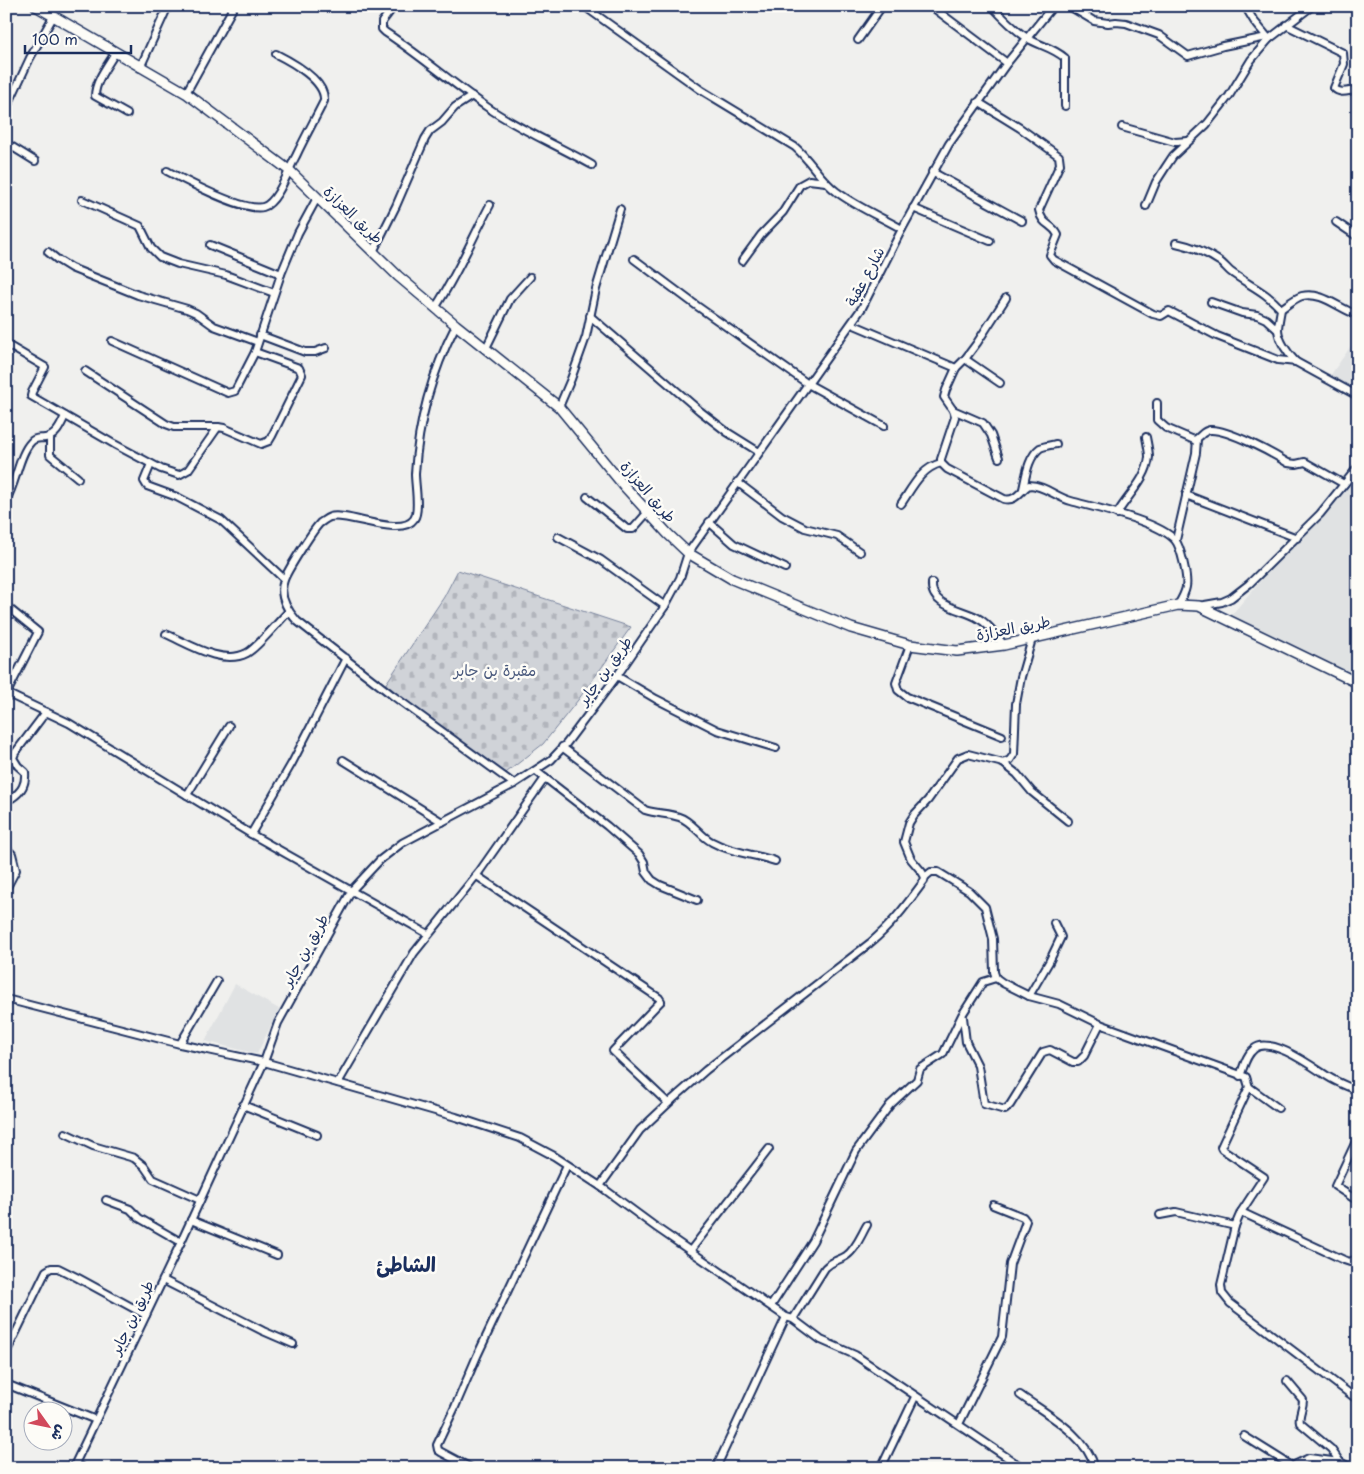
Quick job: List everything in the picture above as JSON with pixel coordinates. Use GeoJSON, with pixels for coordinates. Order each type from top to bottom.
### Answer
{"type":"FeatureCollection","features":[{"type":"Feature","properties":{"kind":"street","name":"طريق العزازة"},"geometry":{"type":"LineString","coordinates":[[36,6],[186,93],[290,171],[398,276],[456,326],[559,407],[648,512],[688,553],[732,579],[851,628],[910,645],[957,651],[1004,645],[1178,605],[1199,606],[1358,683]]}},
{"type":"Feature","properties":{"kind":"street"},"geometry":{"type":"LineString","coordinates":[[140,68],[168,6]]}},
{"type":"Feature","properties":{"kind":"street"},"geometry":{"type":"LineString","coordinates":[[186,93],[234,6]]}},
{"type":"Feature","properties":{"kind":"street"},"geometry":{"type":"LineString","coordinates":[[394,6],[382,22],[382,29],[516,126],[544,138],[592,165]]}},
{"type":"Feature","properties":{"kind":"street"},"geometry":{"type":"LineString","coordinates":[[584,6],[701,90],[795,147],[807,157],[826,182],[838,193],[902,229]]}},
{"type":"Feature","properties":{"kind":"street"},"geometry":{"type":"LineString","coordinates":[[858,40],[882,6]]}},
{"type":"Feature","properties":{"kind":"street"},"geometry":{"type":"LineString","coordinates":[[931,6],[1007,63]]}},
{"type":"Feature","properties":{"kind":"street"},"geometry":{"type":"LineString","coordinates":[[992,6],[1003,18],[1028,38],[1056,50],[1065,58],[1065,106]]}},
{"type":"Feature","properties":{"kind":"street","name":"شارع عقبة"},"geometry":{"type":"LineString","coordinates":[[688,553],[737,482],[852,324],[932,172],[949,144],[1007,63],[1053,6]]}},
{"type":"Feature","properties":{"kind":"street"},"geometry":{"type":"LineString","coordinates":[[1069,6],[1094,20],[1108,23],[1126,23],[1159,35],[1188,56],[1268,38]]}},
{"type":"Feature","properties":{"kind":"street"},"geometry":{"type":"LineString","coordinates":[[1245,6],[1268,38]]}},
{"type":"Feature","properties":{"kind":"street"},"geometry":{"type":"LineString","coordinates":[[1146,206],[1156,182],[1173,156],[1206,124],[1229,96],[1251,60],[1268,38],[1312,6]]}},
{"type":"Feature","properties":{"kind":"street"},"geometry":{"type":"LineString","coordinates":[[9,103],[30,58],[53,17]]}},
{"type":"Feature","properties":{"kind":"street"},"geometry":{"type":"LineString","coordinates":[[1286,25],[1343,54],[1344,64],[1334,88],[1338,92],[1358,90]]}},
{"type":"Feature","properties":{"kind":"street"},"geometry":{"type":"LineString","coordinates":[[115,53],[94,92],[95,96],[127,114]]}},
{"type":"Feature","properties":{"kind":"street"},"geometry":{"type":"LineString","coordinates":[[166,171],[224,198],[261,208],[273,200],[290,171],[295,157],[324,101],[325,94],[304,71],[276,54]]}},
{"type":"Feature","properties":{"kind":"street"},"geometry":{"type":"LineString","coordinates":[[373,252],[430,131],[442,122],[455,107],[472,96]]}},
{"type":"Feature","properties":{"kind":"street"},"geometry":{"type":"LineString","coordinates":[[978,102],[1026,132],[1059,156],[1060,164],[1039,210],[1040,218],[1045,224],[1057,231],[1058,235],[1050,255],[1054,260],[1153,314],[1160,316],[1169,311],[1217,336],[1278,360],[1296,362]]}},
{"type":"Feature","properties":{"kind":"street"},"geometry":{"type":"LineString","coordinates":[[1122,127],[1175,142],[1188,141]]}},
{"type":"Feature","properties":{"kind":"street"},"geometry":{"type":"LineString","coordinates":[[6,143],[35,161]]}},
{"type":"Feature","properties":{"kind":"street"},"geometry":{"type":"LineString","coordinates":[[932,172],[1022,221]]}},
{"type":"Feature","properties":{"kind":"street"},"geometry":{"type":"LineString","coordinates":[[742,261],[761,235],[782,212],[800,185],[809,180],[826,182]]}},
{"type":"Feature","properties":{"kind":"street"},"geometry":{"type":"LineString","coordinates":[[112,341],[228,393],[233,393],[238,388],[255,352],[281,274],[298,234],[317,198]]}},
{"type":"Feature","properties":{"kind":"street"},"geometry":{"type":"LineString","coordinates":[[82,200],[140,226],[151,248],[160,256],[178,264],[226,275],[274,293]]}},
{"type":"Feature","properties":{"kind":"street"},"geometry":{"type":"LineString","coordinates":[[435,308],[451,284],[472,238],[490,205]]}},
{"type":"Feature","properties":{"kind":"street"},"geometry":{"type":"LineString","coordinates":[[913,208],[990,241]]}},
{"type":"Feature","properties":{"kind":"street"},"geometry":{"type":"LineString","coordinates":[[559,407],[586,337],[596,289],[620,209]]}},
{"type":"Feature","properties":{"kind":"street"},"geometry":{"type":"LineString","coordinates":[[1336,222],[1358,237]]}},
{"type":"Feature","properties":{"kind":"street"},"geometry":{"type":"LineString","coordinates":[[1176,243],[1204,253],[1221,262],[1229,271],[1270,296],[1281,309]]}},
{"type":"Feature","properties":{"kind":"street"},"geometry":{"type":"LineString","coordinates":[[210,245],[281,274]]}},
{"type":"Feature","properties":{"kind":"street"},"geometry":{"type":"LineString","coordinates":[[48,252],[71,268],[138,295],[187,309],[214,326],[258,342]]}},
{"type":"Feature","properties":{"kind":"street"},"geometry":{"type":"LineString","coordinates":[[634,258],[808,384],[884,426]]}},
{"type":"Feature","properties":{"kind":"street"},"geometry":{"type":"LineString","coordinates":[[486,348],[510,299],[530,277]]}},
{"type":"Feature","properties":{"kind":"street"},"geometry":{"type":"LineString","coordinates":[[1358,315],[1315,295],[1300,296],[1281,309],[1278,330],[1282,343],[1296,362],[1358,396]]}},
{"type":"Feature","properties":{"kind":"street"},"geometry":{"type":"LineString","coordinates":[[1006,298],[978,343],[956,368],[946,390],[944,397],[953,410],[955,417],[941,463],[947,470],[1004,499],[1009,500],[1016,497],[1029,485],[1036,485],[1059,498],[1118,514],[1155,527],[1176,540]]}},
{"type":"Feature","properties":{"kind":"street"},"geometry":{"type":"LineString","coordinates":[[1211,302],[1242,313],[1257,315],[1266,319],[1278,330]]}},
{"type":"Feature","properties":{"kind":"street"},"geometry":{"type":"LineString","coordinates":[[590,316],[726,432],[759,452]]}},
{"type":"Feature","properties":{"kind":"street"},"geometry":{"type":"LineString","coordinates":[[852,324],[956,368]]}},
{"type":"Feature","properties":{"kind":"street"},"geometry":{"type":"LineString","coordinates":[[456,326],[435,372],[426,402],[417,444],[415,476],[416,513],[414,519],[409,524],[400,526],[368,523],[336,516],[328,517],[320,523],[284,579],[281,588],[288,612],[297,621],[392,695],[514,784]]}},
{"type":"Feature","properties":{"kind":"street"},"geometry":{"type":"LineString","coordinates":[[260,335],[305,352],[315,352],[326,348]]}},
{"type":"Feature","properties":{"kind":"street"},"geometry":{"type":"LineString","coordinates":[[11,347],[44,365],[45,368],[31,396],[151,464],[176,474],[182,474],[188,470],[218,427]]}},
{"type":"Feature","properties":{"kind":"street"},"geometry":{"type":"LineString","coordinates":[[86,371],[166,424],[174,427],[189,427],[191,425],[224,428],[261,444],[266,443],[272,436],[302,375],[299,368],[255,352]]}},
{"type":"Feature","properties":{"kind":"street"},"geometry":{"type":"LineString","coordinates":[[965,359],[1000,383]]}},
{"type":"Feature","properties":{"kind":"street"},"geometry":{"type":"LineString","coordinates":[[1157,403],[1157,420],[1166,428],[1194,440],[1197,439]]}},
{"type":"Feature","properties":{"kind":"street"},"geometry":{"type":"LineString","coordinates":[[953,410],[983,423],[999,458]]}},
{"type":"Feature","properties":{"kind":"street"},"geometry":{"type":"LineString","coordinates":[[6,500],[9,487],[28,446],[37,438],[50,437],[60,429],[65,416]]}},
{"type":"Feature","properties":{"kind":"street"},"geometry":{"type":"LineString","coordinates":[[1178,605],[1186,587],[1184,565],[1176,540],[1196,453],[1197,439],[1204,432],[1211,430],[1234,436],[1288,463],[1304,462],[1322,470],[1344,484]]}},
{"type":"Feature","properties":{"kind":"street"},"geometry":{"type":"LineString","coordinates":[[50,437],[50,455],[78,478]]}},
{"type":"Feature","properties":{"kind":"street"},"geometry":{"type":"LineString","coordinates":[[1118,514],[1123,503],[1138,484],[1144,472],[1149,457],[1146,437]]}},
{"type":"Feature","properties":{"kind":"street"},"geometry":{"type":"LineString","coordinates":[[1023,489],[1034,455],[1041,448],[1056,444]]}},
{"type":"Feature","properties":{"kind":"street"},"geometry":{"type":"LineString","coordinates":[[901,504],[921,475],[931,466],[941,463]]}},
{"type":"Feature","properties":{"kind":"street"},"geometry":{"type":"LineString","coordinates":[[151,464],[144,481],[147,486],[177,497],[221,520],[284,579]]}},
{"type":"Feature","properties":{"kind":"street"},"geometry":{"type":"LineString","coordinates":[[1199,606],[1222,602],[1231,598],[1249,584],[1320,514],[1358,467]]}},
{"type":"Feature","properties":{"kind":"street"},"geometry":{"type":"LineString","coordinates":[[737,482],[782,516],[805,528],[837,536],[860,552]]}},
{"type":"Feature","properties":{"kind":"street"},"geometry":{"type":"LineString","coordinates":[[1186,495],[1297,538]]}},
{"type":"Feature","properties":{"kind":"street"},"geometry":{"type":"LineString","coordinates":[[587,498],[627,529],[633,529],[648,512]]}},
{"type":"Feature","properties":{"kind":"street"},"geometry":{"type":"LineString","coordinates":[[709,522],[734,544],[785,568]]}},
{"type":"Feature","properties":{"kind":"street"},"geometry":{"type":"LineString","coordinates":[[558,537],[601,560],[665,606]]}},
{"type":"Feature","properties":{"kind":"street","name":"طريق بن جابر"},"geometry":{"type":"LineString","coordinates":[[74,1466],[264,1062],[278,1023],[352,890],[391,851],[514,784],[551,760],[616,676],[665,606],[680,578],[688,553]]}},
{"type":"Feature","properties":{"kind":"street"},"geometry":{"type":"LineString","coordinates":[[932,583],[931,588],[936,598],[948,606],[976,617],[989,626],[1004,645]]}},
{"type":"Feature","properties":{"kind":"street"},"geometry":{"type":"LineString","coordinates":[[6,606],[38,632],[6,693],[69,723],[251,834],[428,934]]}},
{"type":"Feature","properties":{"kind":"street"},"geometry":{"type":"LineString","coordinates":[[166,634],[207,652],[232,657],[249,652],[288,612]]}},
{"type":"Feature","properties":{"kind":"street"},"geometry":{"type":"LineString","coordinates":[[1003,763],[1010,760],[1015,748],[1016,704],[1021,677],[1032,639]]}},
{"type":"Feature","properties":{"kind":"street"},"geometry":{"type":"LineString","coordinates":[[910,645],[896,683],[898,690],[907,697],[1002,736]]}},
{"type":"Feature","properties":{"kind":"street"},"geometry":{"type":"LineString","coordinates":[[251,834],[292,763],[346,658]]}},
{"type":"Feature","properties":{"kind":"street"},"geometry":{"type":"LineString","coordinates":[[616,676],[717,730],[776,748]]}},
{"type":"Feature","properties":{"kind":"street"},"geometry":{"type":"LineString","coordinates":[[12,798],[24,786],[26,780],[26,772],[18,766],[13,758],[46,712]]}},
{"type":"Feature","properties":{"kind":"street"},"geometry":{"type":"LineString","coordinates":[[187,795],[229,726]]}},
{"type":"Feature","properties":{"kind":"street"},"geometry":{"type":"LineString","coordinates":[[562,747],[645,810],[656,814],[682,818],[711,842],[734,852],[775,861]]}},
{"type":"Feature","properties":{"kind":"street"},"geometry":{"type":"LineString","coordinates":[[925,876],[912,859],[904,842],[904,837],[914,815],[928,800],[958,758],[968,754],[1003,763],[1032,792],[1068,820]]}},
{"type":"Feature","properties":{"kind":"street"},"geometry":{"type":"LineString","coordinates":[[343,760],[442,822]]}},
{"type":"Feature","properties":{"kind":"street"},"geometry":{"type":"LineString","coordinates":[[536,771],[607,826],[639,854],[644,862],[646,872],[652,880],[697,900]]}},
{"type":"Feature","properties":{"kind":"street"},"geometry":{"type":"LineString","coordinates":[[338,1083],[402,973],[428,934],[477,876],[545,778]]}},
{"type":"Feature","properties":{"kind":"street"},"geometry":{"type":"LineString","coordinates":[[6,848],[12,854],[16,870],[6,889]]}},
{"type":"Feature","properties":{"kind":"street"},"geometry":{"type":"LineString","coordinates":[[600,1186],[640,1130],[668,1103],[706,1070],[886,930],[924,881],[925,876],[931,872],[938,872],[968,891],[985,907],[993,939],[994,972],[996,978],[1014,990],[1029,996],[1059,1004],[1100,1024],[1246,1077],[1249,1087],[1278,1108]]}},
{"type":"Feature","properties":{"kind":"street"},"geometry":{"type":"LineString","coordinates":[[477,876],[658,996],[659,1003],[613,1051],[668,1103]]}},
{"type":"Feature","properties":{"kind":"street"},"geometry":{"type":"LineString","coordinates":[[1029,996],[1061,937],[1054,923]]}},
{"type":"Feature","properties":{"kind":"street"},"geometry":{"type":"LineString","coordinates":[[771,1306],[813,1241],[856,1151],[890,1105],[917,1080],[920,1069],[943,1054],[962,1015],[983,982],[996,978]]}},
{"type":"Feature","properties":{"kind":"street"},"geometry":{"type":"LineString","coordinates":[[180,1044],[217,981]]}},
{"type":"Feature","properties":{"kind":"street"},"geometry":{"type":"LineString","coordinates":[[6,999],[180,1044],[264,1062],[456,1117],[520,1138],[600,1186],[786,1317],[793,1319],[822,1340],[855,1355],[1023,1468]]}},
{"type":"Feature","properties":{"kind":"street"},"geometry":{"type":"LineString","coordinates":[[962,1015],[966,1042],[978,1066],[984,1104],[1006,1110],[1043,1052],[1050,1050],[1073,1062],[1078,1062],[1084,1056],[1100,1024]]}},
{"type":"Feature","properties":{"kind":"street"},"geometry":{"type":"LineString","coordinates":[[1240,1076],[1247,1057],[1255,1048],[1263,1045],[1276,1048],[1312,1064],[1326,1075],[1358,1091]]}},
{"type":"Feature","properties":{"kind":"street"},"geometry":{"type":"LineString","coordinates":[[1249,1087],[1221,1147],[1264,1177],[1241,1212],[1235,1226],[1221,1285],[1222,1293],[1358,1400]]}},
{"type":"Feature","properties":{"kind":"street"},"geometry":{"type":"LineString","coordinates":[[243,1105],[317,1135]]}},
{"type":"Feature","properties":{"kind":"street"},"geometry":{"type":"LineString","coordinates":[[65,1133],[93,1146],[134,1158],[144,1166],[154,1179],[200,1200]]}},
{"type":"Feature","properties":{"kind":"street"},"geometry":{"type":"LineString","coordinates":[[1358,1137],[1334,1186],[1358,1201]]}},
{"type":"Feature","properties":{"kind":"street"},"geometry":{"type":"LineString","coordinates":[[690,1251],[769,1149]]}},
{"type":"Feature","properties":{"kind":"street"},"geometry":{"type":"LineString","coordinates":[[471,1468],[441,1452],[437,1445],[476,1356],[567,1165]]}},
{"type":"Feature","properties":{"kind":"street"},"geometry":{"type":"LineString","coordinates":[[106,1200],[130,1209],[138,1218],[181,1242]]}},
{"type":"Feature","properties":{"kind":"street"},"geometry":{"type":"LineString","coordinates":[[959,1424],[1002,1337],[1010,1264],[1026,1221],[1023,1217],[992,1205]]}},
{"type":"Feature","properties":{"kind":"street"},"geometry":{"type":"LineString","coordinates":[[1160,1215],[1176,1212],[1235,1226]]}},
{"type":"Feature","properties":{"kind":"street"},"geometry":{"type":"LineString","coordinates":[[1241,1212],[1344,1260],[1350,1262],[1358,1258]]}},
{"type":"Feature","properties":{"kind":"street"},"geometry":{"type":"LineString","coordinates":[[191,1220],[277,1255]]}},
{"type":"Feature","properties":{"kind":"street"},"geometry":{"type":"LineString","coordinates":[[793,1319],[825,1268],[830,1262],[846,1256],[852,1250],[867,1225]]}},
{"type":"Feature","properties":{"kind":"street"},"geometry":{"type":"LineString","coordinates":[[6,1353],[46,1271],[51,1268],[58,1268],[146,1315]]}},
{"type":"Feature","properties":{"kind":"street"},"geometry":{"type":"LineString","coordinates":[[163,1280],[263,1331],[293,1344]]}},
{"type":"Feature","properties":{"kind":"street"},"geometry":{"type":"LineString","coordinates":[[716,1468],[786,1317]]}},
{"type":"Feature","properties":{"kind":"street"},"geometry":{"type":"LineString","coordinates":[[1287,1381],[1303,1400],[1303,1407],[1299,1418],[1300,1424],[1331,1449],[1340,1462]]}},
{"type":"Feature","properties":{"kind":"street"},"geometry":{"type":"LineString","coordinates":[[6,1384],[96,1420]]}},
{"type":"Feature","properties":{"kind":"street"},"geometry":{"type":"LineString","coordinates":[[1020,1395],[1075,1435],[1085,1448],[1095,1468]]}},
{"type":"Feature","properties":{"kind":"street"},"geometry":{"type":"LineString","coordinates":[[881,1468],[915,1397]]}},
{"type":"Feature","properties":{"kind":"street"},"geometry":{"type":"LineString","coordinates":[[1244,1436],[1292,1466],[1309,1458],[1340,1462],[1351,1468]]}},
{"type":"Feature","properties":{"kind":"street"},"geometry":{"type":"LineString","coordinates":[[74,1466],[83,1468]]}},
{"type":"Feature","properties":{"kind":"shaded area"},"geometry":{"type":"Polygon","coordinates":[[[1358,336],[1358,391],[1330,376],[1358,336]]]}},
{"type":"Feature","properties":{"kind":"shaded area"},"geometry":{"type":"Polygon","coordinates":[[[1358,466],[1358,683],[1227,620],[1358,466]]]}},
{"type":"Feature","properties":{"kind":"shaded area"},"geometry":{"type":"Polygon","coordinates":[[[235,984],[279,1009],[257,1054],[205,1041],[235,984]]]}},
{"type":"Feature","properties":{"kind":"green space","name":"مقبرة بن جابر"},"geometry":{"type":"Polygon","coordinates":[[[458,570],[631,627],[578,700],[543,744],[502,776],[383,688],[444,597],[458,570]]]}},
{"type":"Feature","properties":{"kind":"district","name":"الشاطئ"},"geometry":{"type":"Point","coordinates":[406,1264]}}]}
